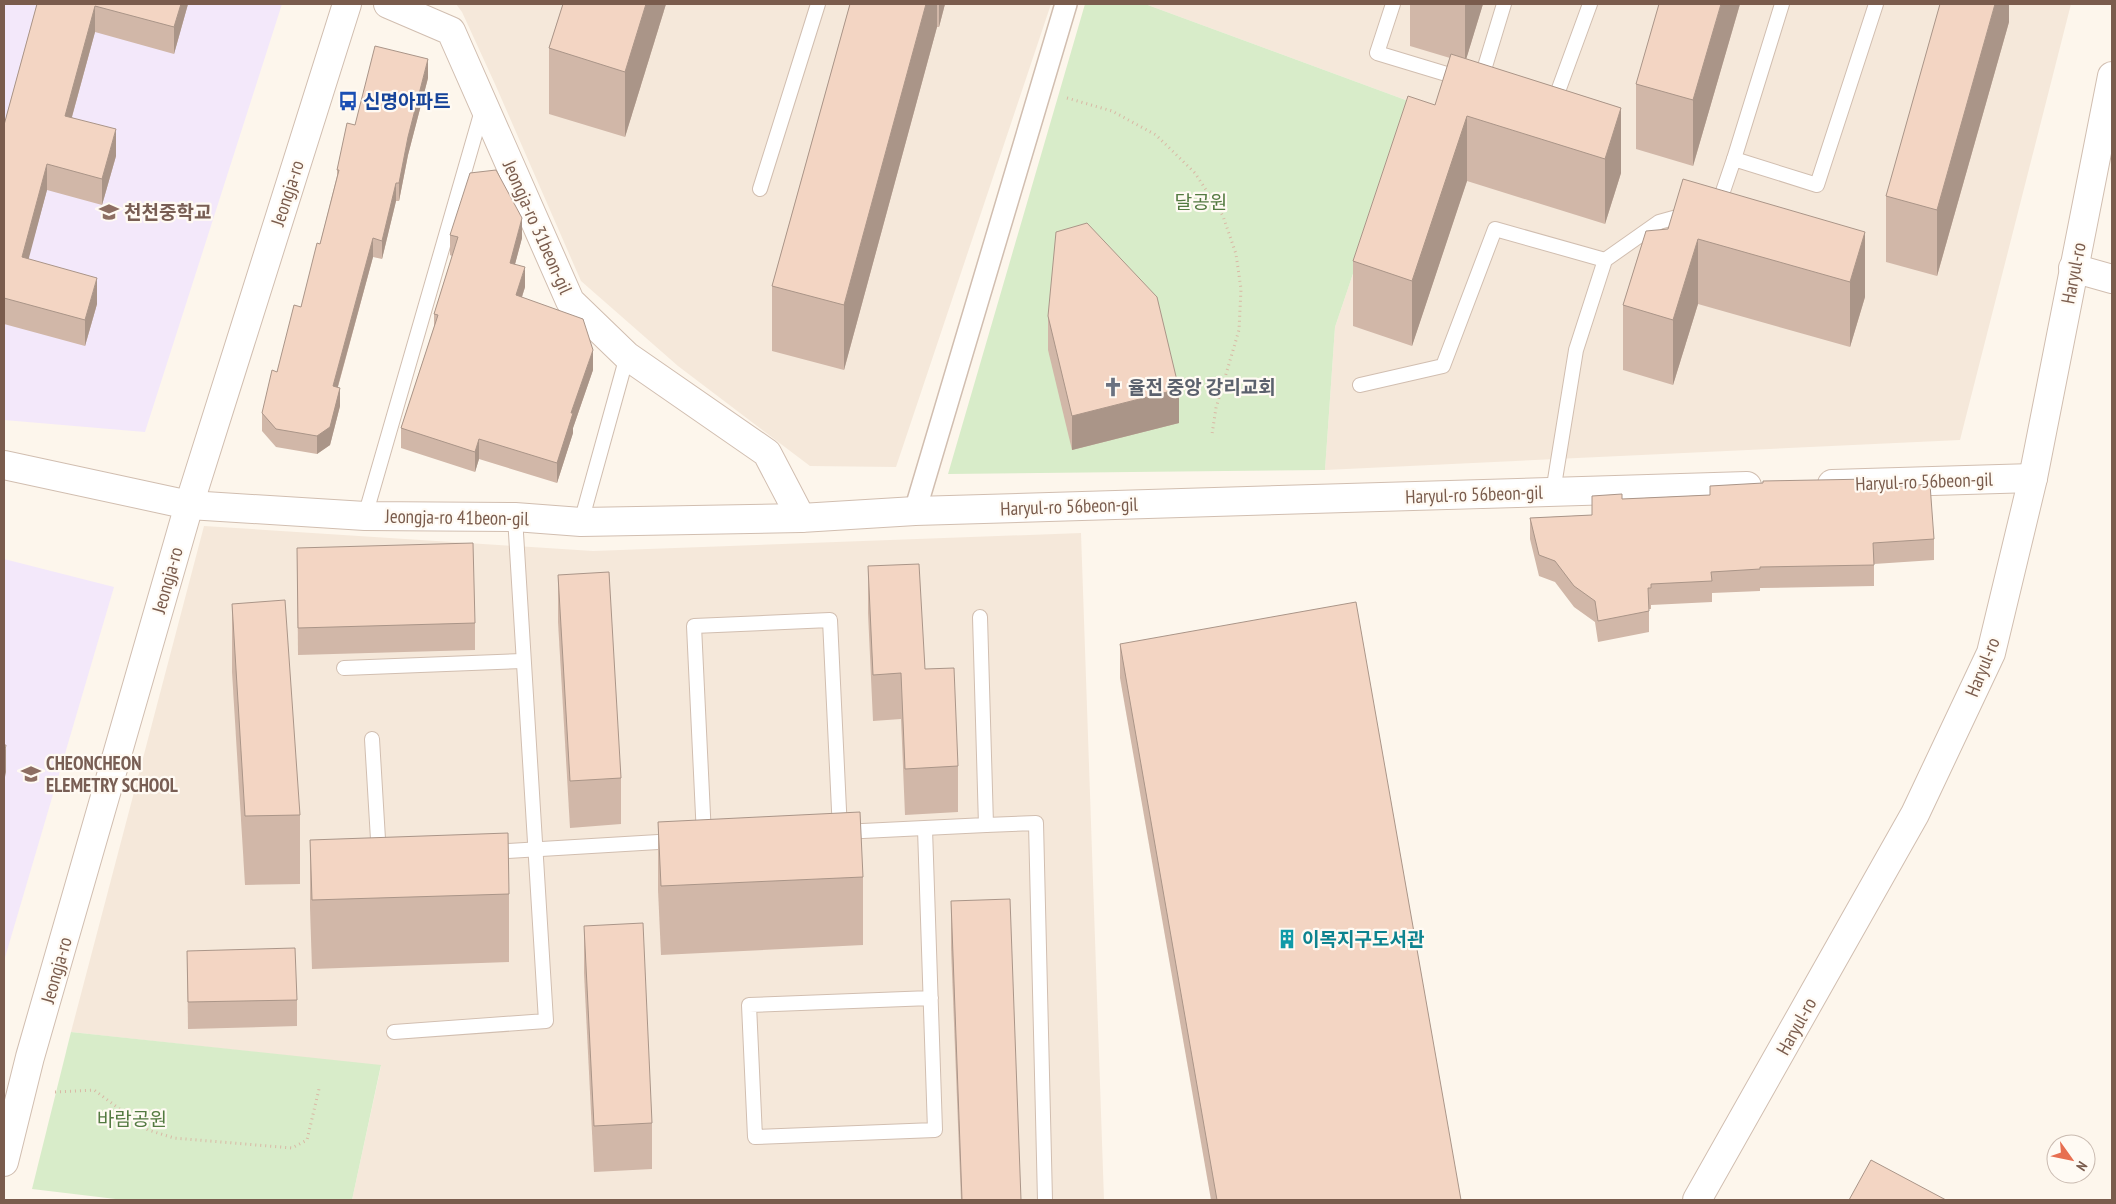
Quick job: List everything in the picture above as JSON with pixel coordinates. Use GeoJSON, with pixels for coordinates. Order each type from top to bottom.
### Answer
{"type":"FeatureCollection","features":[{"type":"Feature","properties":{"kind":"street","name":"Jeongja-ro"},"geometry":{"type":"LineString","coordinates":[[4,1162],[30,1058],[189,505],[347,4]]}},
{"type":"Feature","properties":{"kind":"street","name":"Jeongja-ro 31beon-gil"},"geometry":{"type":"LineString","coordinates":[[388,4],[451,31],[570,301],[627,356],[767,454],[801,518]]}},
{"type":"Feature","properties":{"kind":"street"},"geometry":{"type":"LineString","coordinates":[[915,511],[1066,4]]}},
{"type":"Feature","properties":{"kind":"street","name":"Haryul-ro"},"geometry":{"type":"LineString","coordinates":[[1697,1200],[1915,814],[1991,653],[2033,478],[2112,76]]}},
{"type":"Feature","properties":{"kind":"street"},"geometry":{"type":"LineString","coordinates":[[2073,268],[2112,279]]}},
{"type":"Feature","properties":{"kind":"street","name":"Jeongja-ro 41beon-gil"},"geometry":{"type":"LineString","coordinates":[[4,465],[189,505],[365,516],[516,517],[581,522],[801,518],[915,511]]}},
{"type":"Feature","properties":{"kind":"street","name":"Haryul-ro 56beon-gil"},"geometry":{"type":"LineString","coordinates":[[1808,485],[2033,478]]}},
{"type":"Feature","properties":{"kind":"street","name":"Haryul-ro 56beon-gil"},"geometry":{"type":"LineString","coordinates":[[915,511],[1768,486]]}},
{"type":"Feature","properties":{"kind":"lane"},"geometry":{"type":"LineString","coordinates":[[760,189],[818,4]]}},
{"type":"Feature","properties":{"kind":"lane"},"geometry":{"type":"LineString","coordinates":[[1393,4],[1377,53],[1485,85],[1504,4]]}},
{"type":"Feature","properties":{"kind":"lane"},"geometry":{"type":"LineString","coordinates":[[1536,100],[1554,106],[1590,4]]}},
{"type":"Feature","properties":{"kind":"lane"},"geometry":{"type":"LineString","coordinates":[[1553,492],[1576,350],[1605,260],[1659,222],[1718,206],[1782,4]]}},
{"type":"Feature","properties":{"kind":"lane"},"geometry":{"type":"LineString","coordinates":[[1734,159],[1817,185],[1876,4]]}},
{"type":"Feature","properties":{"kind":"lane"},"geometry":{"type":"LineString","coordinates":[[365,516],[484,104]]}},
{"type":"Feature","properties":{"kind":"lane"},"geometry":{"type":"LineString","coordinates":[[1360,385],[1443,366],[1495,229],[1605,260]]}},
{"type":"Feature","properties":{"kind":"lane"},"geometry":{"type":"LineString","coordinates":[[581,522],[627,356]]}},
{"type":"Feature","properties":{"kind":"lane"},"geometry":{"type":"LineString","coordinates":[[394,1032],[546,1022],[523,661],[516,517]]}},
{"type":"Feature","properties":{"kind":"lane"},"geometry":{"type":"LineString","coordinates":[[980,617],[986,825]]}},
{"type":"Feature","properties":{"kind":"lane"},"geometry":{"type":"LineString","coordinates":[[477,853],[699,839],[694,626],[830,620],[836,832],[1036,823],[1045,1200]]}},
{"type":"Feature","properties":{"kind":"lane"},"geometry":{"type":"LineString","coordinates":[[344,668],[523,661]]}},
{"type":"Feature","properties":{"kind":"lane"},"geometry":{"type":"LineString","coordinates":[[372,739],[379,861],[389,861]]}},
{"type":"Feature","properties":{"kind":"lane"},"geometry":{"type":"LineString","coordinates":[[926,829],[931,998],[934,1130],[755,1137],[749,1005],[931,998]]}},
{"type":"Feature","properties":{"kind":"path"},"geometry":{"type":"LineString","coordinates":[[1040,91],[1112,111],[1156,135],[1195,174],[1223,216],[1236,254],[1241,289],[1239,330],[1216,408],[1212,434]]}},
{"type":"Feature","properties":{"kind":"path"},"geometry":{"type":"LineString","coordinates":[[55,1092],[94,1090],[148,1130],[174,1138],[292,1148],[307,1140],[319,1089]]}},
{"type":"Feature","properties":{"kind":"shaded area","name":"천천중학교"},"geometry":{"type":"Polygon","coordinates":[[[4,4],[282,4],[145,432],[4,420],[4,4]]]}},
{"type":"Feature","properties":{"kind":"shaded area"},"geometry":{"type":"Polygon","coordinates":[[[456,4],[1051,4],[896,467],[810,466],[678,366],[581,281],[495,84],[462,12],[456,4]]]}},
{"type":"Feature","properties":{"kind":"shaded area"},"geometry":{"type":"Polygon","coordinates":[[[1145,4],[2071,4],[1960,440],[1325,470],[1335,327],[1411,102],[1145,4]]]}},
{"type":"Feature","properties":{"kind":"shaded area"},"geometry":{"type":"Polygon","coordinates":[[[204,526],[593,551],[1081,533],[1104,1200],[352,1200],[381,1066],[71,1032],[204,526]]]}},
{"type":"Feature","properties":{"kind":"shaded area","name":"CHEONCHEON ELEMETRY SCHOOL"},"geometry":{"type":"Polygon","coordinates":[[[4,559],[114,587],[4,961],[4,559]]]}},
{"type":"Feature","properties":{"kind":"green space","name":"달공원"},"geometry":{"type":"Polygon","coordinates":[[[1085,4],[1145,4],[1411,102],[1335,327],[1325,470],[948,474],[1085,4]]]}},
{"type":"Feature","properties":{"kind":"green space","name":"바람공원"},"geometry":{"type":"Polygon","coordinates":[[[71,1032],[381,1065],[352,1200],[124,1200],[32,1189],[71,1032]]]}},
{"type":"Feature","properties":{"kind":"building","name":"천천중학교"},"geometry":{"type":"Polygon","coordinates":[[[37,4],[181,4],[174,27],[95,6],[65,116],[116,129],[102,179],[47,164],[22,257],[97,278],[85,320],[4,298],[4,125],[37,4]]]}},
{"type":"Feature","properties":{"kind":"building"},"geometry":{"type":"Polygon","coordinates":[[[563,4],[646,4],[625,72],[549,48],[563,4]]]}},
{"type":"Feature","properties":{"kind":"building"},"geometry":{"type":"Polygon","coordinates":[[[850,4],[926,4],[844,305],[772,286],[850,4]]]}},
{"type":"Feature","properties":{"kind":"building"},"geometry":{"type":"Polygon","coordinates":[[[1659,4],[1721,4],[1693,100],[1636,84],[1659,4]]]}},
{"type":"Feature","properties":{"kind":"building"},"geometry":{"type":"Polygon","coordinates":[[[1940,4],[1995,4],[1937,210],[1886,196],[1940,4]]]}},
{"type":"Feature","properties":{"kind":"building"},"geometry":{"type":"Polygon","coordinates":[[[375,46],[428,59],[408,137],[399,183],[396,183],[382,241],[373,238],[333,386],[340,388],[330,427],[317,436],[276,429],[262,413],[272,370],[277,372],[294,305],[301,307],[317,243],[320,244],[339,170],[337,170],[347,123],[355,125],[375,46]]]}},
{"type":"Feature","properties":{"kind":"building"},"geometry":{"type":"Polygon","coordinates":[[[1451,54],[1621,108],[1605,159],[1467,116],[1412,281],[1353,261],[1408,96],[1435,105],[1451,54]]]}},
{"type":"Feature","properties":{"kind":"building"},"geometry":{"type":"Polygon","coordinates":[[[496,170],[522,218],[510,263],[525,267],[516,295],[583,319],[593,350],[571,413],[573,413],[557,463],[479,439],[475,452],[401,428],[438,315],[434,314],[458,237],[450,235],[470,173],[496,170]]]}},
{"type":"Feature","properties":{"kind":"building"},"geometry":{"type":"Polygon","coordinates":[[[1683,179],[1865,232],[1850,282],[1698,239],[1673,320],[1623,305],[1646,231],[1668,229],[1683,179]]]}},
{"type":"Feature","properties":{"kind":"building","name":"율전 중앙 강리교회"},"geometry":{"type":"Polygon","coordinates":[[[1087,223],[1157,297],[1179,389],[1072,416],[1048,316],[1056,232],[1087,223]]]}},
{"type":"Feature","properties":{"kind":"building"},"geometry":{"type":"Polygon","coordinates":[[[1870,479],[1871,489],[1930,484],[1934,539],[1873,543],[1874,565],[1760,567],[1760,569],[1711,572],[1712,581],[1651,584],[1651,588],[1648,588],[1649,611],[1598,621],[1595,601],[1574,586],[1555,561],[1539,555],[1530,518],[1592,515],[1592,496],[1622,494],[1622,499],[1710,495],[1710,486],[1763,483],[1763,481],[1870,479]]]}},
{"type":"Feature","properties":{"kind":"building"},"geometry":{"type":"Polygon","coordinates":[[[473,543],[475,623],[298,628],[297,548],[473,543]]]}},
{"type":"Feature","properties":{"kind":"building"},"geometry":{"type":"Polygon","coordinates":[[[919,564],[925,669],[954,668],[958,766],[905,769],[901,673],[873,675],[868,566],[919,564]]]}},
{"type":"Feature","properties":{"kind":"building"},"geometry":{"type":"Polygon","coordinates":[[[609,572],[621,778],[570,781],[558,575],[609,572]]]}},
{"type":"Feature","properties":{"kind":"building"},"geometry":{"type":"Polygon","coordinates":[[[285,600],[300,815],[245,816],[232,604],[285,600]]]}},
{"type":"Feature","properties":{"kind":"building","name":"이목지구도서관"},"geometry":{"type":"Polygon","coordinates":[[[1356,602],[1461,1200],[1217,1200],[1120,644],[1356,602]]]}},
{"type":"Feature","properties":{"kind":"building"},"geometry":{"type":"Polygon","coordinates":[[[860,812],[863,877],[661,886],[658,822],[860,812]]]}},
{"type":"Feature","properties":{"kind":"building"},"geometry":{"type":"Polygon","coordinates":[[[508,833],[509,894],[312,900],[310,840],[508,833]]]}},
{"type":"Feature","properties":{"kind":"building"},"geometry":{"type":"Polygon","coordinates":[[[1010,899],[1021,1200],[962,1200],[951,901],[1010,899]]]}},
{"type":"Feature","properties":{"kind":"building"},"geometry":{"type":"Polygon","coordinates":[[[643,923],[652,1123],[594,1126],[584,926],[643,923]]]}},
{"type":"Feature","properties":{"kind":"building"},"geometry":{"type":"Polygon","coordinates":[[[295,948],[297,1000],[188,1002],[187,951],[295,948]]]}},
{"type":"Feature","properties":{"kind":"building"},"geometry":{"type":"Polygon","coordinates":[[[1871,1160],[1946,1200],[1849,1200],[1871,1160]]]}},
{"type":"Feature","properties":{"kind":"place","name":"신명아파트"},"geometry":{"type":"Point","coordinates":[348,101]}},
{"type":"Feature","properties":{"kind":"place","name":"천천중학교"},"geometry":{"type":"Point","coordinates":[109,212]}},
{"type":"Feature","properties":{"kind":"place","name":"율전 중앙 강리교회"},"geometry":{"type":"Point","coordinates":[1113,387]}},
{"type":"Feature","properties":{"kind":"place","name":"CHEONCHEON ELEMETRY SCHOOL"},"geometry":{"type":"Point","coordinates":[31,774]}},
{"type":"Feature","properties":{"kind":"place","name":"이목지구도서관"},"geometry":{"type":"Point","coordinates":[1287,939]}}]}
